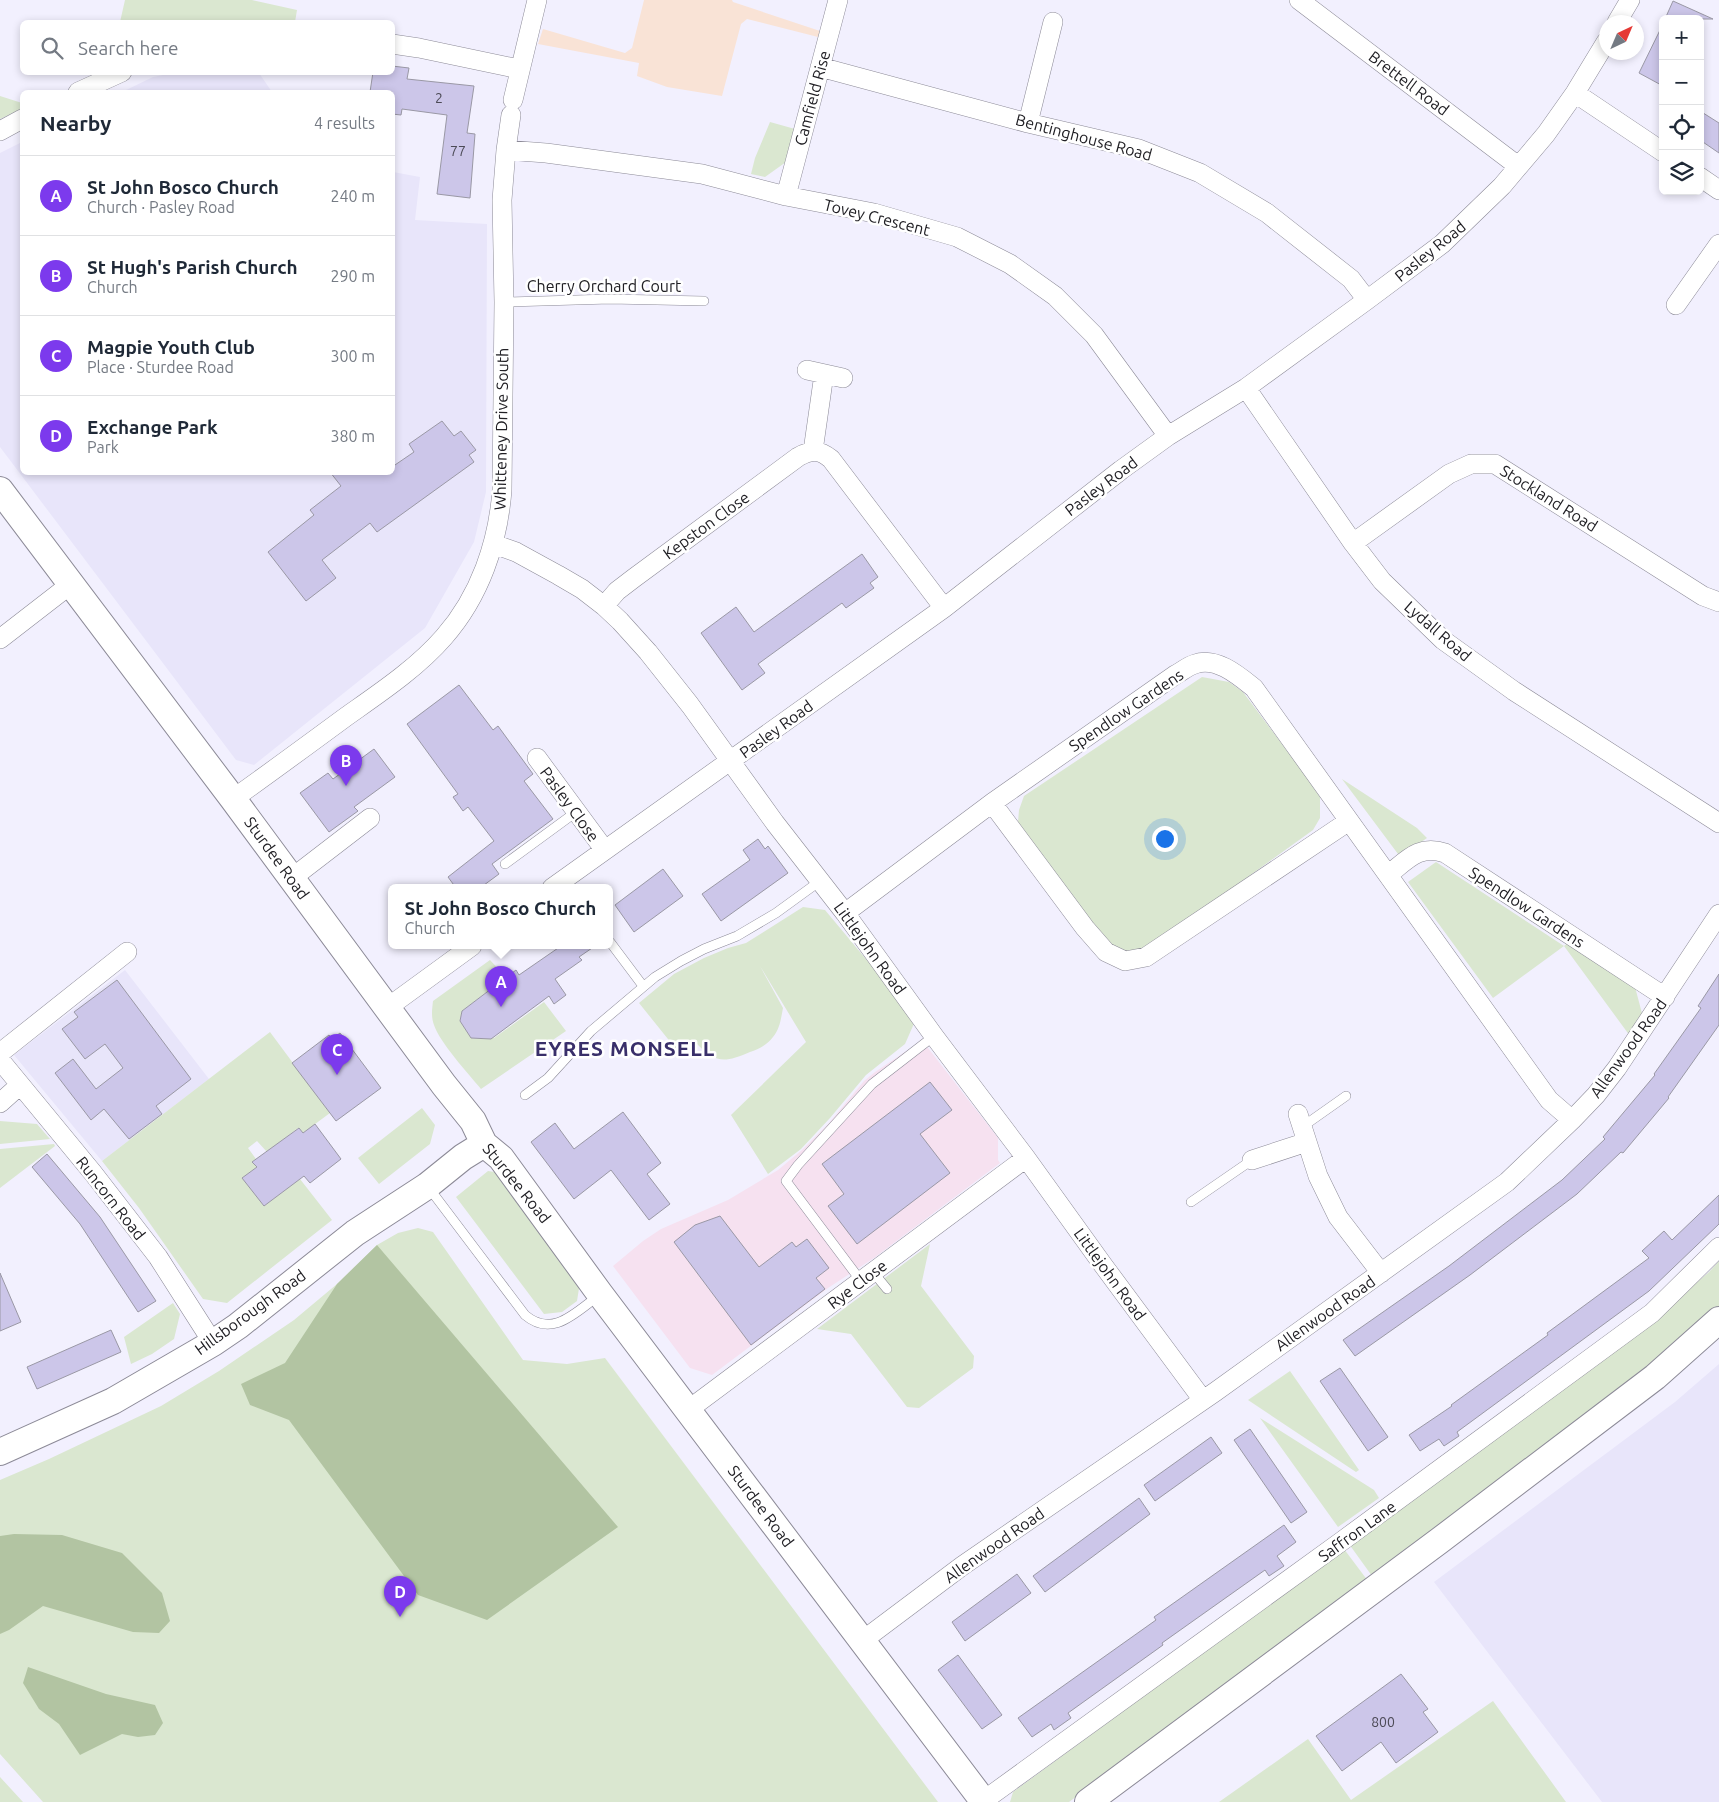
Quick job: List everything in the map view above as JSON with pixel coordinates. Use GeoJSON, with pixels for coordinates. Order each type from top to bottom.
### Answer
{"type":"FeatureCollection","features":[{"type":"Feature","properties":{"kind":"street","name":"Whitteney Drive South"},"geometry":{"type":"LineString","coordinates":[[233,799],[394,682],[444,637],[462,613],[476,589],[494,544],[500,516],[502,490],[504,302],[502,200],[512,107],[519,69],[537,0]]}},
{"type":"Feature","properties":{"kind":"street","name":"Camfield Rise"},"geometry":{"type":"LineString","coordinates":[[786,196],[838,0]]}},
{"type":"Feature","properties":{"kind":"street","name":"Brettell Road"},"geometry":{"type":"LineString","coordinates":[[1299,0],[1518,166]]}},
{"type":"Feature","properties":{"kind":"street"},"geometry":{"type":"LineString","coordinates":[[1621,15],[1630,0]]}},
{"type":"Feature","properties":{"kind":"street"},"geometry":{"type":"LineString","coordinates":[[1028,123],[1053,22]]}},
{"type":"Feature","properties":{"kind":"street"},"geometry":{"type":"LineString","coordinates":[[395,44],[519,69]]}},
{"type":"Feature","properties":{"kind":"street","name":"Pasley Road"},"geometry":{"type":"LineString","coordinates":[[563,884],[604,849],[731,761],[944,608],[1121,470],[1168,436],[1246,388],[1442,244],[1481,207],[1546,134],[1599,53]]}},
{"type":"Feature","properties":{"kind":"street","name":"Bentinghouse Road"},"geometry":{"type":"LineString","coordinates":[[820,67],[1028,123],[1139,149],[1200,173],[1267,213],[1351,278],[1367,300]]}},
{"type":"Feature","properties":{"kind":"street"},"geometry":{"type":"LineString","coordinates":[[82,90],[115,75]]}},
{"type":"Feature","properties":{"kind":"street"},"geometry":{"type":"LineString","coordinates":[[1574,93],[1660,150]]}},
{"type":"Feature","properties":{"kind":"street"},"geometry":{"type":"LineString","coordinates":[[0,131],[20,120]]}},
{"type":"Feature","properties":{"kind":"street","name":"Tovey Crescent"},"geometry":{"type":"LineString","coordinates":[[506,150],[546,152],[702,174],[786,196],[874,213],[958,238],[1010,264],[1055,296],[1094,335],[1168,436]]}},
{"type":"Feature","properties":{"kind":"street"},"geometry":{"type":"LineString","coordinates":[[1704,180],[1719,190]]}},
{"type":"Feature","properties":{"kind":"street"},"geometry":{"type":"LineString","coordinates":[[1676,305],[1719,244]]}},
{"type":"Feature","properties":{"kind":"street"},"geometry":{"type":"LineString","coordinates":[[844,378],[815,372],[813,451],[823,452],[831,459],[944,608]]}},
{"type":"Feature","properties":{"kind":"street","name":"Lydall Road"},"geometry":{"type":"LineString","coordinates":[[1246,388],[1353,544],[1382,581],[1443,640],[1514,691],[1718,820]]}},
{"type":"Feature","properties":{"kind":"street","name":"Kepston Close"},"geometry":{"type":"LineString","coordinates":[[604,606],[617,591],[634,578],[798,457],[813,451]]}},
{"type":"Feature","properties":{"kind":"street","name":"Stockland Road"},"geometry":{"type":"LineString","coordinates":[[1353,544],[1449,474],[1471,464],[1495,464],[1703,596],[1719,602]]}},
{"type":"Feature","properties":{"kind":"street","name":"Sturdee Road"},"geometry":{"type":"LineString","coordinates":[[0,490],[473,1121],[484,1144],[501,1158],[600,1294],[983,1802]]}},
{"type":"Feature","properties":{"kind":"street","name":"Littlejohn Road"},"geometry":{"type":"LineString","coordinates":[[494,544],[516,552],[582,589],[604,606],[648,652],[845,912],[934,1036],[1203,1400]]}},
{"type":"Feature","properties":{"kind":"street"},"geometry":{"type":"LineString","coordinates":[[0,639],[71,584]]}},
{"type":"Feature","properties":{"kind":"street","name":"Spendlow Gardens"},"geometry":{"type":"LineString","coordinates":[[845,912],[992,803],[1175,675],[1197,663],[1216,664],[1233,671],[1254,688],[1549,1100],[1572,1120]]}},
{"type":"Feature","properties":{"kind":"street","name":"Pasley Close"},"geometry":{"type":"LineString","coordinates":[[537,758],[604,849]]}},
{"type":"Feature","properties":{"kind":"street"},"geometry":{"type":"LineString","coordinates":[[992,803],[1085,928],[1106,952],[1125,962],[1146,957],[1349,821]]}},
{"type":"Feature","properties":{"kind":"street"},"geometry":{"type":"LineString","coordinates":[[292,878],[370,818]]}},
{"type":"Feature","properties":{"kind":"street","name":"Spendlow Gardens"},"geometry":{"type":"LineString","coordinates":[[1388,875],[1416,854],[1425,850],[1434,849],[1445,853],[1664,997]]}},
{"type":"Feature","properties":{"kind":"street","name":"Allenwood Road"},"geometry":{"type":"LineString","coordinates":[[862,1641],[962,1566],[1203,1400],[1507,1182],[1596,1095],[1617,1068],[1719,914]]}},
{"type":"Feature","properties":{"kind":"street"},"geometry":{"type":"LineString","coordinates":[[387,1008],[468,949]]}},
{"type":"Feature","properties":{"kind":"street"},"geometry":{"type":"LineString","coordinates":[[0,1053],[127,952]]}},
{"type":"Feature","properties":{"kind":"street","name":"Runcorn Road"},"geometry":{"type":"LineString","coordinates":[[0,1060],[93,1173],[158,1257],[213,1343]]}},
{"type":"Feature","properties":{"kind":"street"},"geometry":{"type":"LineString","coordinates":[[0,1103],[20,1085]]}},
{"type":"Feature","properties":{"kind":"street"},"geometry":{"type":"LineString","coordinates":[[1252,1160],[1302,1128],[1318,1176],[1338,1217],[1381,1273]]}},
{"type":"Feature","properties":{"kind":"street","name":"Hillsborough Road"},"geometry":{"type":"LineString","coordinates":[[0,1452],[113,1401],[213,1343],[238,1326],[355,1233],[427,1186],[463,1157],[484,1144]]}},
{"type":"Feature","properties":{"kind":"street","name":"Rye Close"},"geometry":{"type":"LineString","coordinates":[[688,1410],[1026,1158]]}},
{"type":"Feature","properties":{"kind":"street","name":"Saffron Lane"},"geometry":{"type":"LineString","coordinates":[[983,1802],[1652,1313],[1719,1247]]}},
{"type":"Feature","properties":{"kind":"street"},"geometry":{"type":"LineString","coordinates":[[1088,1802],[1433,1546],[1647,1383],[1719,1320]]}},
{"type":"Feature","properties":{"kind":"lane","name":"Cherry Orchard Court"},"geometry":{"type":"LineString","coordinates":[[504,302],[610,299],[704,301]]}},
{"type":"Feature","properties":{"kind":"lane"},"geometry":{"type":"LineString","coordinates":[[505,864],[576,812]]}},
{"type":"Feature","properties":{"kind":"lane"},"geometry":{"type":"LineString","coordinates":[[524,1095],[548,1078],[591,1031],[644,986],[704,948],[737,936],[776,913],[820,881]]}},
{"type":"Feature","properties":{"kind":"lane"},"geometry":{"type":"LineString","coordinates":[[613,946],[644,986]]}},
{"type":"Feature","properties":{"kind":"lane"},"geometry":{"type":"LineString","coordinates":[[887,1289],[867,1277],[786,1181],[798,1165],[872,1084],[934,1036]]}},
{"type":"Feature","properties":{"kind":"lane"},"geometry":{"type":"LineString","coordinates":[[1302,1128],[1346,1096]]}},
{"type":"Feature","properties":{"kind":"lane"},"geometry":{"type":"LineString","coordinates":[[1191,1202],[1252,1160]]}},
{"type":"Feature","properties":{"kind":"lane"},"geometry":{"type":"LineString","coordinates":[[427,1186],[525,1315],[534,1322],[545,1325],[556,1323],[570,1317],[600,1294]]}},
{"type":"Feature","properties":{"kind":"shaded area"},"geometry":{"type":"Polygon","coordinates":[[[644,0],[732,0],[733,2],[820,31],[818,37],[747,19],[741,24],[722,96],[667,87],[637,76],[639,63],[538,44],[543,29],[625,53],[632,48],[644,0]]]}},
{"type":"Feature","properties":{"kind":"shaded area"},"geometry":{"type":"Polygon","coordinates":[[[163,75],[260,75],[271,90],[126,90],[153,77],[163,75]]]}},
{"type":"Feature","properties":{"kind":"shaded area"},"geometry":{"type":"Polygon","coordinates":[[[20,143],[20,474],[0,447],[0,153],[20,143]]]}},
{"type":"Feature","properties":{"kind":"shaded area"},"geometry":{"type":"Polygon","coordinates":[[[395,172],[420,177],[415,220],[487,224],[486,492],[474,542],[425,628],[254,765],[236,760],[21,475],[395,475],[395,172]]]}},
{"type":"Feature","properties":{"kind":"shaded area"},"geometry":{"type":"Polygon","coordinates":[[[125,970],[209,1079],[102,1161],[14,1055],[125,970]]]}},
{"type":"Feature","properties":{"kind":"shaded area"},"geometry":{"type":"Polygon","coordinates":[[[924,1046],[928,1048],[998,1138],[998,1160],[1000,1163],[874,1258],[828,1288],[712,1375],[690,1368],[613,1266],[661,1229],[728,1200],[778,1170],[802,1150],[829,1123],[864,1081],[913,1047],[924,1046]]]}},
{"type":"Feature","properties":{"kind":"shaded area"},"geometry":{"type":"Polygon","coordinates":[[[1719,1364],[1719,1802],[1602,1802],[1434,1582],[1675,1402],[1719,1364]]]}},
{"type":"Feature","properties":{"kind":"green space"},"geometry":{"type":"Polygon","coordinates":[[[125,0],[252,0],[297,10],[295,20],[120,20],[125,0]]]}},
{"type":"Feature","properties":{"kind":"green space"},"geometry":{"type":"Polygon","coordinates":[[[0,96],[20,102],[20,110],[0,119],[0,96]]]}},
{"type":"Feature","properties":{"kind":"green space"},"geometry":{"type":"Polygon","coordinates":[[[770,122],[795,129],[786,162],[765,177],[751,174],[755,158],[770,122]]]}},
{"type":"Feature","properties":{"kind":"green space"},"geometry":{"type":"Polygon","coordinates":[[[1202,677],[1229,682],[1243,692],[1320,797],[1320,818],[1313,830],[1144,952],[1127,952],[1106,942],[1018,822],[1019,810],[1024,796],[1202,677]]]}},
{"type":"Feature","properties":{"kind":"green space"},"geometry":{"type":"Polygon","coordinates":[[[1342,779],[1417,828],[1427,838],[1408,851],[1398,854],[1342,779]]]}},
{"type":"Feature","properties":{"kind":"green space"},"geometry":{"type":"Polygon","coordinates":[[[1436,862],[1564,946],[1493,998],[1408,882],[1436,862]]]}},
{"type":"Feature","properties":{"kind":"green space"},"geometry":{"type":"Polygon","coordinates":[[[803,907],[825,910],[916,1019],[905,1044],[866,1075],[801,1149],[768,1174],[731,1115],[806,1042],[760,966],[783,1008],[780,1023],[771,1040],[757,1050],[733,1058],[715,1058],[695,1042],[680,1054],[639,1003],[674,974],[704,958],[746,943],[803,907]]]}},
{"type":"Feature","properties":{"kind":"green space"},"geometry":{"type":"Polygon","coordinates":[[[1568,943],[1635,987],[1643,1017],[1630,1036],[1564,946],[1568,943]]]}},
{"type":"Feature","properties":{"kind":"green space"},"geometry":{"type":"Polygon","coordinates":[[[490,960],[506,977],[462,1011],[460,1021],[471,1038],[484,1039],[490,1034],[494,1038],[544,1002],[566,1031],[481,1089],[455,1058],[437,1032],[432,1019],[432,1010],[433,1001],[490,960]]]}},
{"type":"Feature","properties":{"kind":"green space"},"geometry":{"type":"Polygon","coordinates":[[[270,1032],[330,1113],[303,1133],[298,1128],[267,1152],[257,1141],[248,1148],[256,1159],[252,1162],[257,1167],[243,1178],[264,1206],[300,1179],[332,1220],[227,1303],[203,1299],[139,1208],[102,1161],[270,1032]]]}},
{"type":"Feature","properties":{"kind":"green space"},"geometry":{"type":"Polygon","coordinates":[[[422,1108],[435,1125],[430,1144],[379,1184],[358,1158],[422,1108]]]}},
{"type":"Feature","properties":{"kind":"green space"},"geometry":{"type":"Polygon","coordinates":[[[0,1121],[37,1124],[50,1139],[0,1144],[0,1121]]]}},
{"type":"Feature","properties":{"kind":"green space"},"geometry":{"type":"Polygon","coordinates":[[[54,1144],[55,1146],[0,1188],[0,1149],[54,1144]]]}},
{"type":"Feature","properties":{"kind":"green space"},"geometry":{"type":"Polygon","coordinates":[[[488,1171],[501,1173],[580,1282],[577,1301],[562,1312],[544,1314],[456,1197],[488,1171]]]}},
{"type":"Feature","properties":{"kind":"green space"},"geometry":{"type":"Polygon","coordinates":[[[418,1228],[433,1232],[523,1360],[567,1364],[605,1358],[938,1802],[43,1802],[0,1754],[0,1480],[161,1406],[219,1371],[294,1320],[337,1284],[377,1245],[398,1233],[418,1228]]]}},
{"type":"Feature","properties":{"kind":"green space"},"geometry":{"type":"Polygon","coordinates":[[[930,1244],[921,1286],[974,1356],[973,1368],[919,1408],[907,1407],[851,1334],[817,1329],[930,1244]]]}},
{"type":"Feature","properties":{"kind":"green space"},"geometry":{"type":"Polygon","coordinates":[[[377,1245],[618,1527],[487,1620],[418,1595],[289,1420],[250,1405],[241,1384],[285,1363],[337,1284],[377,1245]]]}},
{"type":"Feature","properties":{"kind":"green space"},"geometry":{"type":"Polygon","coordinates":[[[1719,1261],[1719,1308],[1653,1366],[1372,1576],[1349,1544],[1612,1354],[1709,1272],[1719,1261]]]}},
{"type":"Feature","properties":{"kind":"green space"},"geometry":{"type":"Polygon","coordinates":[[[173,1303],[180,1314],[174,1339],[152,1354],[131,1364],[124,1337],[173,1303]]]}},
{"type":"Feature","properties":{"kind":"green space"},"geometry":{"type":"Polygon","coordinates":[[[1290,1371],[1359,1470],[1356,1472],[1248,1400],[1290,1371]]]}},
{"type":"Feature","properties":{"kind":"green space"},"geometry":{"type":"Polygon","coordinates":[[[1260,1418],[1374,1490],[1379,1498],[1338,1527],[1260,1418]]]}},
{"type":"Feature","properties":{"kind":"green space"},"geometry":{"type":"Polygon","coordinates":[[[14,1534],[62,1535],[122,1553],[162,1593],[170,1621],[159,1633],[133,1632],[43,1606],[9,1630],[0,1634],[0,1536],[14,1534]]]}},
{"type":"Feature","properties":{"kind":"green space"},"geometry":{"type":"Polygon","coordinates":[[[1344,1549],[1368,1581],[1069,1802],[1010,1802],[1013,1792],[1344,1549]]]}},
{"type":"Feature","properties":{"kind":"green space"},"geometry":{"type":"Polygon","coordinates":[[[28,1667],[106,1694],[155,1705],[163,1723],[155,1735],[138,1737],[122,1734],[80,1755],[59,1724],[39,1709],[23,1683],[28,1667]]]}},
{"type":"Feature","properties":{"kind":"green space"},"geometry":{"type":"Polygon","coordinates":[[[1493,1701],[1566,1802],[1219,1802],[1308,1739],[1351,1800],[1493,1701]]]}},
{"type":"Feature","properties":{"kind":"green space"},"geometry":{"type":"Polygon","coordinates":[[[0,1777],[23,1802],[0,1802],[0,1777]]]}},
{"type":"Feature","properties":{"kind":"building"},"geometry":{"type":"Polygon","coordinates":[[[1673,1],[1713,19],[1704,19],[1704,15],[1667,15],[1673,1]]]}},
{"type":"Feature","properties":{"kind":"building"},"geometry":{"type":"Polygon","coordinates":[[[1659,32],[1659,84],[1639,73],[1659,32]]]}},
{"type":"Feature","properties":{"kind":"building"},"geometry":{"type":"Polygon","coordinates":[[[395,66],[409,68],[407,79],[474,86],[467,133],[475,134],[470,198],[437,194],[447,115],[402,109],[401,115],[395,114],[395,90],[370,90],[373,75],[395,75],[395,66]]]}},
{"type":"Feature","properties":{"kind":"building"},"geometry":{"type":"Polygon","coordinates":[[[1704,114],[1719,123],[1719,153],[1704,143],[1704,114]]]}},
{"type":"Feature","properties":{"kind":"building"},"geometry":{"type":"Polygon","coordinates":[[[442,421],[454,436],[461,431],[476,450],[469,455],[474,462],[377,532],[370,523],[322,560],[336,578],[306,601],[268,552],[314,515],[310,510],[341,486],[332,475],[395,475],[395,465],[414,452],[409,444],[442,421]]]}},
{"type":"Feature","properties":{"kind":"building"},"geometry":{"type":"Polygon","coordinates":[[[862,554],[878,577],[870,583],[874,588],[846,608],[842,603],[758,664],[765,673],[742,690],[701,633],[736,607],[754,632],[862,554]]]}},
{"type":"Feature","properties":{"kind":"building"},"geometry":{"type":"Polygon","coordinates":[[[459,685],[493,730],[498,726],[533,774],[524,781],[553,819],[492,864],[499,874],[485,884],[453,884],[448,877],[494,841],[468,807],[463,811],[453,797],[458,794],[407,724],[459,685]]]}},
{"type":"Feature","properties":{"kind":"building"},"geometry":{"type":"Polygon","coordinates":[[[374,749],[395,777],[354,807],[358,811],[329,832],[300,793],[328,773],[333,779],[374,749]]]}},
{"type":"Feature","properties":{"kind":"building"},"geometry":{"type":"Polygon","coordinates":[[[758,839],[765,849],[768,846],[788,873],[721,921],[702,894],[750,860],[743,850],[758,839]]]}},
{"type":"Feature","properties":{"kind":"building"},"geometry":{"type":"Polygon","coordinates":[[[663,869],[683,896],[634,932],[615,905],[663,869]]]}},
{"type":"Feature","properties":{"kind":"building"},"geometry":{"type":"Polygon","coordinates":[[[557,949],[591,949],[579,957],[582,960],[555,979],[566,995],[554,1004],[549,996],[491,1039],[471,1038],[460,1021],[462,1011],[516,970],[519,975],[557,949]]]}},
{"type":"Feature","properties":{"kind":"building"},"geometry":{"type":"Polygon","coordinates":[[[1719,974],[1719,1025],[1669,1098],[1623,1153],[1621,1152],[1577,1194],[1470,1275],[1355,1356],[1343,1340],[1449,1266],[1562,1180],[1605,1139],[1603,1137],[1655,1075],[1701,1008],[1698,1006],[1719,974]]]}},
{"type":"Feature","properties":{"kind":"building"},"geometry":{"type":"Polygon","coordinates":[[[117,980],[191,1079],[156,1106],[162,1114],[129,1139],[104,1109],[91,1120],[55,1073],[73,1059],[96,1089],[123,1068],[105,1044],[85,1059],[62,1029],[78,1017],[74,1012],[117,980]]]}},
{"type":"Feature","properties":{"kind":"building"},"geometry":{"type":"Polygon","coordinates":[[[340,1033],[381,1088],[336,1121],[292,1063],[329,1035],[332,1039],[340,1033]]]}},
{"type":"Feature","properties":{"kind":"building"},"geometry":{"type":"Polygon","coordinates":[[[930,1082],[952,1110],[920,1134],[950,1173],[857,1244],[828,1206],[844,1194],[822,1164],[930,1082]]]}},
{"type":"Feature","properties":{"kind":"building"},"geometry":{"type":"Polygon","coordinates":[[[623,1112],[661,1163],[647,1174],[670,1204],[649,1220],[611,1170],[574,1199],[531,1142],[555,1123],[574,1149],[623,1112]]]}},
{"type":"Feature","properties":{"kind":"building"},"geometry":{"type":"Polygon","coordinates":[[[315,1124],[341,1159],[310,1183],[304,1176],[264,1206],[242,1178],[257,1167],[252,1162],[299,1128],[303,1133],[315,1124]]]}},
{"type":"Feature","properties":{"kind":"building"},"geometry":{"type":"Polygon","coordinates":[[[47,1154],[100,1217],[156,1301],[138,1312],[80,1224],[32,1167],[47,1154]]]}},
{"type":"Feature","properties":{"kind":"building"},"geometry":{"type":"Polygon","coordinates":[[[1719,1195],[1719,1224],[1649,1291],[1457,1432],[1459,1436],[1444,1446],[1439,1439],[1420,1451],[1409,1435],[1452,1406],[1649,1258],[1642,1251],[1664,1231],[1672,1240],[1719,1195]]]}},
{"type":"Feature","properties":{"kind":"building"},"geometry":{"type":"Polygon","coordinates":[[[720,1216],[759,1267],[792,1242],[796,1247],[807,1239],[829,1268],[816,1278],[825,1289],[751,1345],[674,1242],[695,1225],[720,1216]]]}},
{"type":"Feature","properties":{"kind":"building"},"geometry":{"type":"Polygon","coordinates":[[[0,1273],[21,1322],[0,1331],[0,1273]]]}},
{"type":"Feature","properties":{"kind":"building"},"geometry":{"type":"Polygon","coordinates":[[[111,1330],[121,1352],[37,1389],[27,1367],[111,1330]]]}},
{"type":"Feature","properties":{"kind":"building"},"geometry":{"type":"Polygon","coordinates":[[[1340,1368],[1388,1437],[1368,1451],[1320,1381],[1340,1368]]]}},
{"type":"Feature","properties":{"kind":"building"},"geometry":{"type":"Polygon","coordinates":[[[1250,1429],[1307,1512],[1291,1523],[1234,1440],[1250,1429]]]}},
{"type":"Feature","properties":{"kind":"building"},"geometry":{"type":"Polygon","coordinates":[[[1211,1437],[1222,1453],[1155,1501],[1144,1485],[1211,1437]]]}},
{"type":"Feature","properties":{"kind":"building"},"geometry":{"type":"Polygon","coordinates":[[[1139,1498],[1150,1514],[1045,1592],[1033,1576],[1139,1498]]]}},
{"type":"Feature","properties":{"kind":"building"},"geometry":{"type":"Polygon","coordinates":[[[1284,1525],[1296,1542],[1277,1556],[1284,1566],[1269,1576],[1265,1570],[1068,1713],[1071,1718],[1054,1730],[1051,1724],[1032,1737],[1018,1718],[1156,1620],[1154,1617],[1284,1525]]]}},
{"type":"Feature","properties":{"kind":"building"},"geometry":{"type":"Polygon","coordinates":[[[1017,1574],[1031,1593],[965,1641],[952,1622],[1017,1574]]]}},
{"type":"Feature","properties":{"kind":"building"},"geometry":{"type":"Polygon","coordinates":[[[958,1655],[1002,1715],[982,1729],[938,1670],[958,1655]]]}},
{"type":"Feature","properties":{"kind":"building"},"geometry":{"type":"Polygon","coordinates":[[[1401,1674],[1428,1709],[1423,1712],[1438,1732],[1396,1763],[1381,1742],[1342,1771],[1316,1736],[1401,1674]]]}},
{"type":"Feature","properties":{"kind":"place","name":"St Hugh's Parish Church"},"geometry":{"type":"Point","coordinates":[346,786]}},
{"type":"Feature","properties":{"kind":"place","name":"St John Bosco Church"},"geometry":{"type":"Point","coordinates":[501,1007]}},
{"type":"Feature","properties":{"kind":"place","name":"Magpie Youth Club"},"geometry":{"type":"Point","coordinates":[337,1075]}},
{"type":"Feature","properties":{"kind":"place","name":"Exchange Park"},"geometry":{"type":"Point","coordinates":[400,1617]}},
{"type":"Feature","properties":{"kind":"district","name":"EYRES MONSELL"},"geometry":{"type":"Point","coordinates":[625,1048]}}]}
